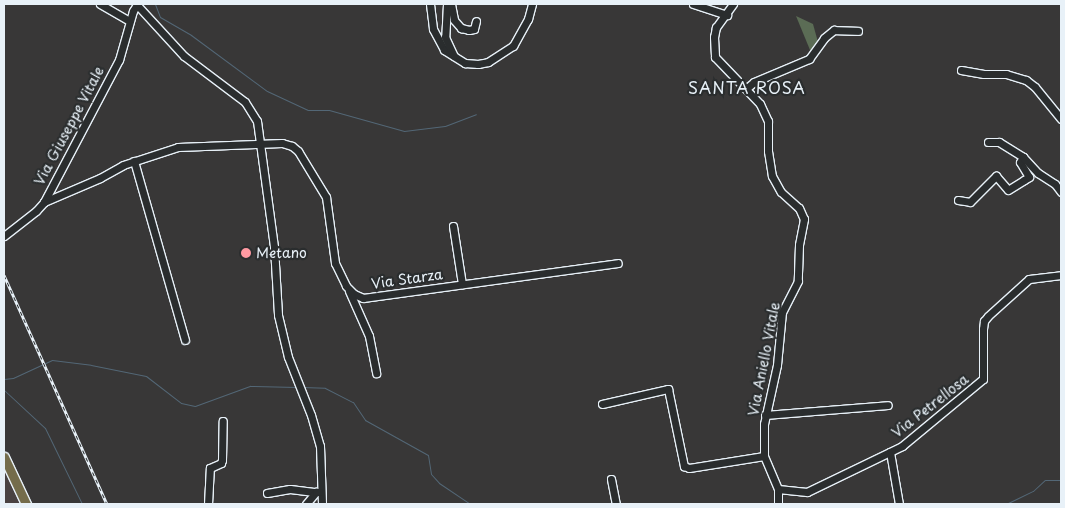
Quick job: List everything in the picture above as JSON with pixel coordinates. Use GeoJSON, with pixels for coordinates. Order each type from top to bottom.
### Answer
{"type":"FeatureCollection","features":[{"type":"Feature","properties":{"kind":"main road"},"geometry":{"type":"LineString","coordinates":[[4,457],[26,504]]}},
{"type":"Feature","properties":{"kind":"street"},"geometry":{"type":"LineString","coordinates":[[100,4],[135,8],[150,19],[184,56],[244,102],[257,122],[262,144],[274,248],[278,315],[286,350],[320,446],[319,492],[322,504]]}},
{"type":"Feature","properties":{"kind":"street"},"geometry":{"type":"LineString","coordinates":[[430,4],[433,29],[444,50],[465,63],[478,64],[488,62],[513,46],[528,19],[532,4]]}},
{"type":"Feature","properties":{"kind":"street"},"geometry":{"type":"LineString","coordinates":[[449,4],[445,37],[454,57]]}},
{"type":"Feature","properties":{"kind":"street"},"geometry":{"type":"LineString","coordinates":[[449,4],[454,20],[461,28],[474,29],[476,21]]}},
{"type":"Feature","properties":{"kind":"street"},"geometry":{"type":"LineString","coordinates":[[693,4],[727,15]]}},
{"type":"Feature","properties":{"kind":"street","name":"Via Aniello Vitale"},"geometry":{"type":"LineString","coordinates":[[733,4],[727,15],[716,27],[714,37],[715,57],[718,63],[747,88],[760,104],[768,122],[768,151],[772,176],[781,192],[799,208],[804,219],[799,245],[798,281],[782,312],[777,365],[765,415],[764,456],[778,488]]}},
{"type":"Feature","properties":{"kind":"street"},"geometry":{"type":"LineString","coordinates":[[135,8],[140,14],[150,19]]}},
{"type":"Feature","properties":{"kind":"street","name":"Via Giuseppe Vitale"},"geometry":{"type":"LineString","coordinates":[[4,236],[36,211],[44,202],[119,60],[135,8]]}},
{"type":"Feature","properties":{"kind":"street"},"geometry":{"type":"LineString","coordinates":[[747,88],[754,82],[809,59],[824,38],[834,30],[858,31]]}},
{"type":"Feature","properties":{"kind":"street"},"geometry":{"type":"LineString","coordinates":[[961,70],[1006,74],[1026,80],[1036,87],[1061,119]]}},
{"type":"Feature","properties":{"kind":"street"},"geometry":{"type":"LineString","coordinates":[[988,142],[999,142],[1023,157],[1038,173],[1055,184],[1061,192]]}},
{"type":"Feature","properties":{"kind":"street"},"geometry":{"type":"LineString","coordinates":[[44,202],[134,161],[178,147],[282,143],[292,146],[308,167],[326,198],[335,263],[369,336],[376,373]]}},
{"type":"Feature","properties":{"kind":"street"},"geometry":{"type":"LineString","coordinates":[[958,200],[970,202],[996,176],[1008,190],[1024,180],[1029,176],[1020,162],[1023,157]]}},
{"type":"Feature","properties":{"kind":"street"},"geometry":{"type":"LineString","coordinates":[[134,161],[185,340]]}},
{"type":"Feature","properties":{"kind":"street"},"geometry":{"type":"LineString","coordinates":[[453,226],[462,284]]}},
{"type":"Feature","properties":{"kind":"street","name":"Via Starza"},"geometry":{"type":"LineString","coordinates":[[346,286],[354,294],[363,298],[618,263]]}},
{"type":"Feature","properties":{"kind":"street","name":"Via Petrellosa"},"geometry":{"type":"LineString","coordinates":[[778,488],[807,492],[890,452],[910,440],[983,379],[984,321],[988,316],[1029,279],[1061,275]]}},
{"type":"Feature","properties":{"kind":"street"},"geometry":{"type":"LineString","coordinates":[[602,404],[668,389],[684,466],[689,468],[764,456]]}},
{"type":"Feature","properties":{"kind":"street"},"geometry":{"type":"LineString","coordinates":[[765,415],[888,405]]}},
{"type":"Feature","properties":{"kind":"street"},"geometry":{"type":"LineString","coordinates":[[208,504],[210,468],[221,463],[222,460],[223,421]]}},
{"type":"Feature","properties":{"kind":"street"},"geometry":{"type":"LineString","coordinates":[[890,452],[899,504]]}},
{"type":"Feature","properties":{"kind":"street"},"geometry":{"type":"LineString","coordinates":[[611,479],[616,504]]}},
{"type":"Feature","properties":{"kind":"street"},"geometry":{"type":"LineString","coordinates":[[778,488],[778,504]]}},
{"type":"Feature","properties":{"kind":"street"},"geometry":{"type":"LineString","coordinates":[[267,493],[290,489],[319,492]]}},
{"type":"Feature","properties":{"kind":"street"},"geometry":{"type":"LineString","coordinates":[[306,504],[319,492]]}},
{"type":"Feature","properties":{"kind":"shaded area"},"geometry":{"type":"Polygon","coordinates":[[[4,466],[23,504],[4,504],[4,466]]]}},
{"type":"Feature","properties":{"kind":"green space"},"geometry":{"type":"Polygon","coordinates":[[[796,16],[813,24],[821,53],[810,50],[796,16]]]}},
{"type":"Feature","properties":{"kind":"waterway"},"geometry":{"type":"LineString","coordinates":[[155,4],[160,17],[191,35],[267,91],[308,110],[329,110],[404,131],[445,126],[476,114]]}},
{"type":"Feature","properties":{"kind":"waterway"},"geometry":{"type":"LineString","coordinates":[[4,379],[13,378],[52,360],[91,365],[146,376],[181,403],[195,406],[250,386],[296,387]]}},
{"type":"Feature","properties":{"kind":"waterway"},"geometry":{"type":"LineString","coordinates":[[302,387],[325,388],[353,402],[365,420],[428,455],[431,474],[439,483],[470,504]]}},
{"type":"Feature","properties":{"kind":"waterway"},"geometry":{"type":"LineString","coordinates":[[4,390],[45,428],[82,504]]}},
{"type":"Feature","properties":{"kind":"waterway"},"geometry":{"type":"LineString","coordinates":[[1006,504],[1033,491],[1045,480],[1061,480]]}},
{"type":"Feature","properties":{"kind":"railway"},"geometry":{"type":"LineString","coordinates":[[4,275],[107,504]]}},
{"type":"Feature","properties":{"kind":"place","name":"Metano"},"geometry":{"type":"Point","coordinates":[246,253]}},
{"type":"Feature","properties":{"kind":"district","name":"SANTA ROSA"},"geometry":{"type":"Point","coordinates":[747,87]}}]}
